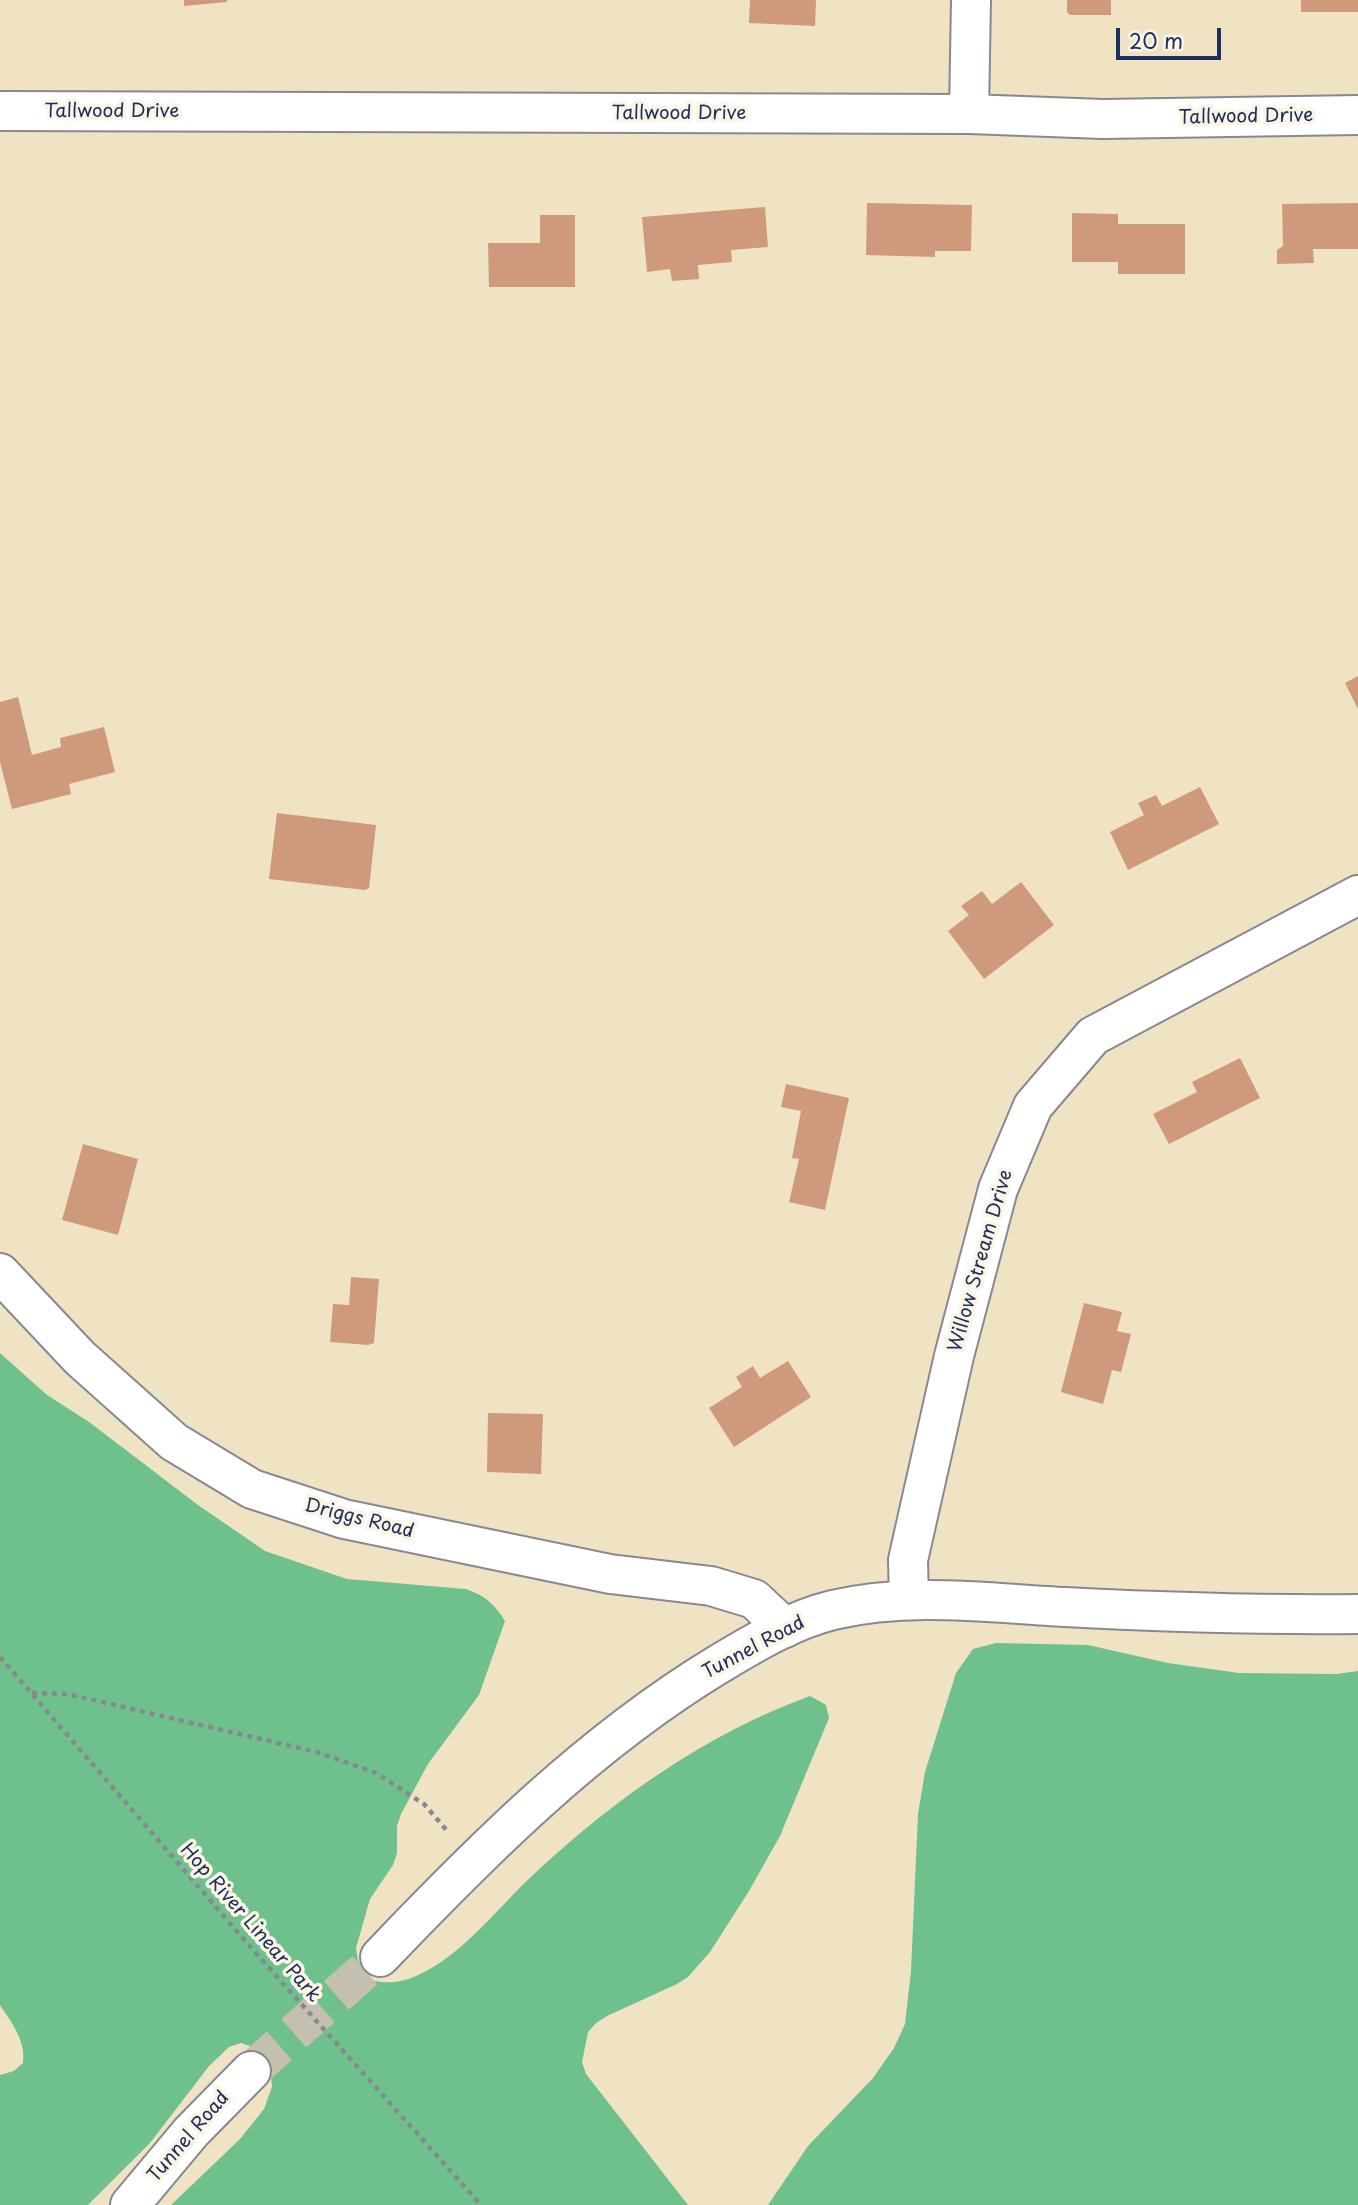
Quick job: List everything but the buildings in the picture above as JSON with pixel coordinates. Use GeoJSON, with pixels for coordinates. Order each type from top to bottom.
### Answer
{"type":"FeatureCollection","features":[{"type":"Feature","properties":{"kind":"street"},"geometry":{"type":"LineString","coordinates":[[969,114],[971,0]]}},
{"type":"Feature","properties":{"kind":"street","name":"Tallwood Drive"},"geometry":{"type":"LineString","coordinates":[[0,111],[969,114],[1103,119],[1358,115]]}},
{"type":"Feature","properties":{"kind":"street","name":"Willow Stream Drive"},"geometry":{"type":"LineString","coordinates":[[909,1599],[908,1560],[954,1356],[998,1189],[1033,1105],[1093,1035],[1358,895]]}},
{"type":"Feature","properties":{"kind":"street","name":"Driggs Road"},"geometry":{"type":"LineString","coordinates":[[0,1273],[80,1357],[174,1442],[252,1489],[344,1519],[610,1574],[710,1586],[754,1599],[785,1628]]}},
{"type":"Feature","properties":{"kind":"street","name":"Tunnel Road"},"geometry":{"type":"LineString","coordinates":[[380,1957],[476,1859],[598,1748],[694,1679],[785,1628],[832,1610],[909,1599],[948,1599],[1136,1611],[1358,1614]]}},
{"type":"Feature","properties":{"kind":"street","name":"Tunnel Road"},"geometry":{"type":"LineString","coordinates":[[130,2205],[191,2132],[251,2071]]}},
{"type":"Feature","properties":{"kind":"path","name":"Hop River Linear Park"},"geometry":{"type":"LineString","coordinates":[[0,1657],[254,1951],[481,2205]]}},
{"type":"Feature","properties":{"kind":"path"},"geometry":{"type":"LineString","coordinates":[[32,1693],[67,1694],[317,1752],[376,1773],[425,1804],[449,1833]]}},
{"type":"Feature","properties":{"kind":"green space"},"geometry":{"type":"Polygon","coordinates":[[[0,1353],[47,1395],[89,1422],[198,1505],[265,1551],[347,1579],[466,1589],[488,1601],[505,1621],[479,1695],[428,1764],[401,1814],[393,1865],[370,1899],[356,1948],[358,1961],[371,1980],[390,1982],[407,1979],[441,1962],[466,1942],[534,1874],[596,1820],[698,1749],[772,1711],[810,1696],[826,1705],[829,1718],[780,1836],[710,1952],[688,1977],[607,2016],[588,2032],[582,2062],[586,2074],[688,2205],[171,2205],[240,2139],[264,2109],[272,2087],[264,2051],[241,2043],[229,2047],[209,2066],[150,2143],[88,2205],[0,2205],[0,2075],[14,2071],[23,2063],[23,2055],[17,2032],[0,2005],[0,1353]]]}},
{"type":"Feature","properties":{"kind":"green space"},"geometry":{"type":"Polygon","coordinates":[[[996,1643],[1088,1645],[1168,1663],[1239,1673],[1336,1674],[1358,1671],[1358,2205],[768,2205],[808,2146],[873,2078],[894,2048],[905,2024],[911,1971],[918,1814],[925,1772],[956,1673],[973,1649],[996,1643]]]}},
{"type":"Feature","properties":{"kind":"tunnel"},"geometry":{"type":"LineString","coordinates":[[251,2071],[380,1957]]}}]}
